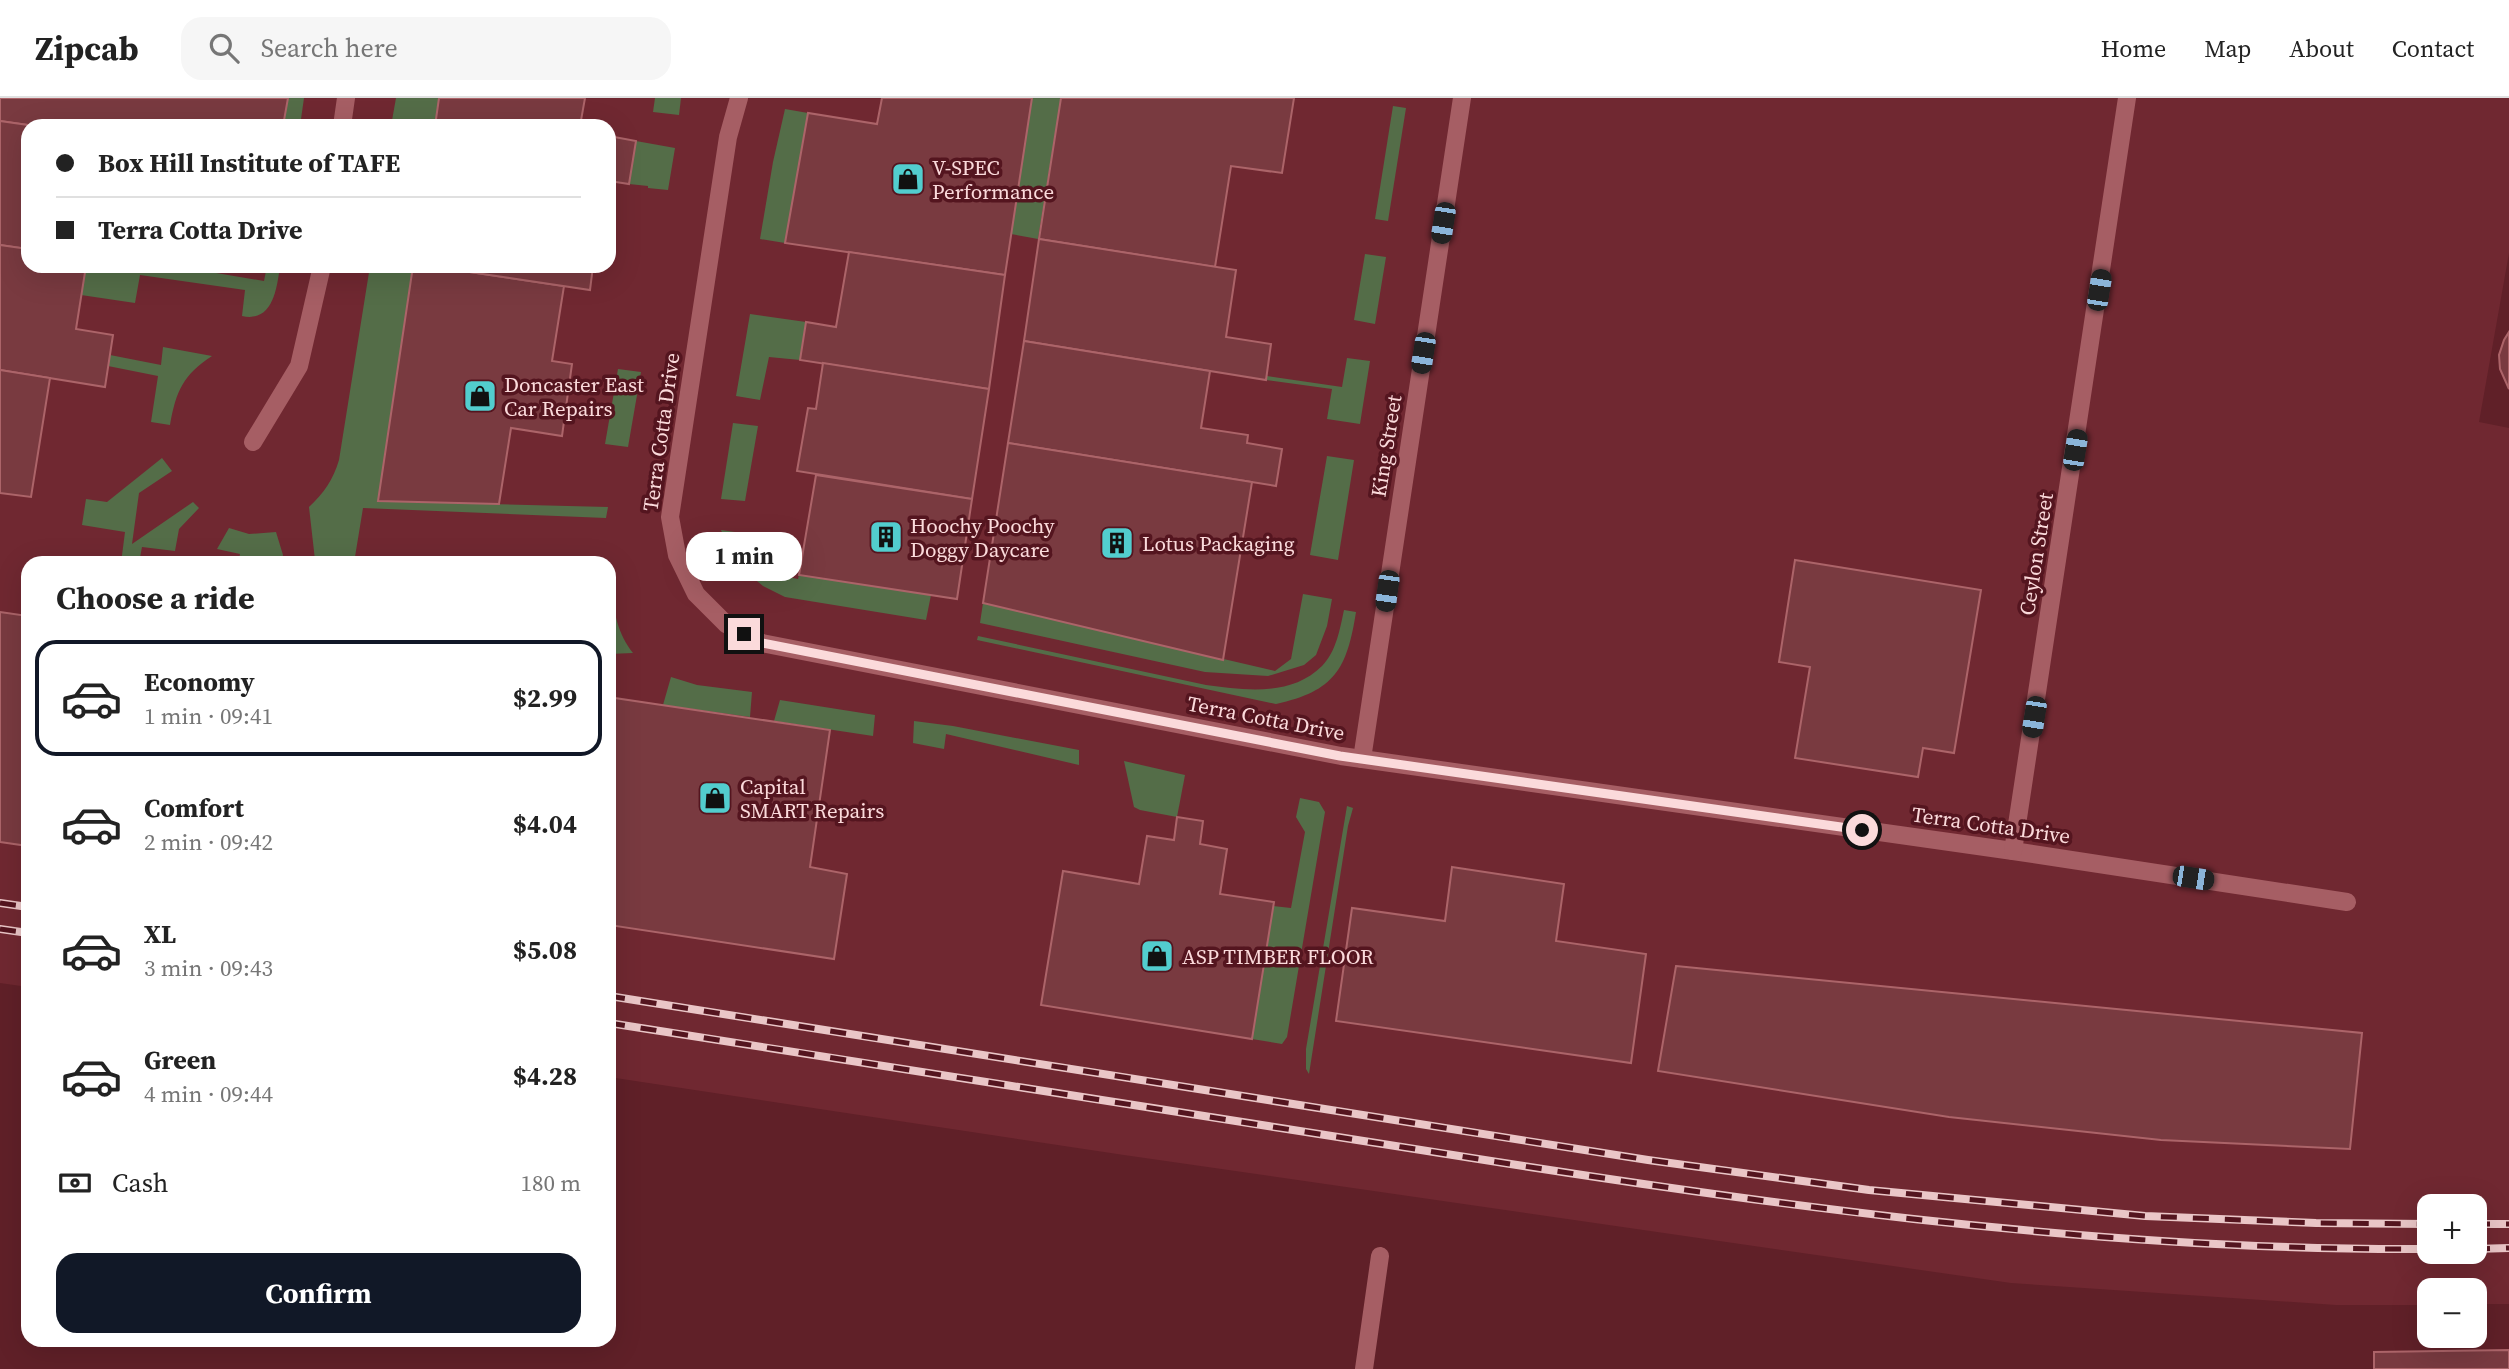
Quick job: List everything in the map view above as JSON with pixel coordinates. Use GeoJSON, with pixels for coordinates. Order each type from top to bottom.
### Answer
{"type":"FeatureCollection","features":[{"type":"Feature","properties":{"kind":"street"},"geometry":{"type":"LineString","coordinates":[[343,119],[346,98]]}},
{"type":"Feature","properties":{"kind":"street","name":"Terra Cotta Drive"},"geometry":{"type":"LineString","coordinates":[[738,98],[728,136],[670,517],[677,555],[696,594],[726,624],[762,643],[1362,759],[2013,851],[2347,902]]}},
{"type":"Feature","properties":{"kind":"street","name":"King Street"},"geometry":{"type":"LineString","coordinates":[[1362,759],[1462,98]]}},
{"type":"Feature","properties":{"kind":"street","name":"Ceylon Street"},"geometry":{"type":"LineString","coordinates":[[2013,851],[2127,98]]}},
{"type":"Feature","properties":{"kind":"street"},"geometry":{"type":"LineString","coordinates":[[253,442],[299,366],[320,273]]}},
{"type":"Feature","properties":{"kind":"street"},"geometry":{"type":"LineString","coordinates":[[1364,1369],[1380,1256]]}},
{"type":"Feature","properties":{"kind":"shaded area"},"geometry":{"type":"Polygon","coordinates":[[[0,98],[2509,98],[2509,253],[2479,422],[2509,428],[2509,1304],[2487,1304],[2487,1278],[2417,1278],[2417,1305],[2336,1305],[2011,1283],[1124,1155],[616,1078],[616,556],[21,556],[21,986],[0,983],[0,98]]]}},
{"type":"Feature","properties":{"kind":"green space"},"geometry":{"type":"Polygon","coordinates":[[[288,98],[304,98],[301,119],[284,119],[288,98]]]}},
{"type":"Feature","properties":{"kind":"green space"},"geometry":{"type":"Polygon","coordinates":[[[396,98],[439,98],[436,119],[392,119],[396,98]]]}},
{"type":"Feature","properties":{"kind":"green space"},"geometry":{"type":"Polygon","coordinates":[[[655,98],[681,98],[679,115],[653,112],[655,98]]]}},
{"type":"Feature","properties":{"kind":"green space"},"geometry":{"type":"Polygon","coordinates":[[[1032,98],[1061,98],[1038,239],[1011,234],[1032,98]]]}},
{"type":"Feature","properties":{"kind":"green space"},"geometry":{"type":"Polygon","coordinates":[[[1393,106],[1406,108],[1388,221],[1375,219],[1393,106]]]}},
{"type":"Feature","properties":{"kind":"green space"},"geometry":{"type":"Polygon","coordinates":[[[785,109],[808,113],[785,243],[760,239],[785,109]]]}},
{"type":"Feature","properties":{"kind":"green space"},"geometry":{"type":"Polygon","coordinates":[[[636,141],[675,148],[668,190],[629,184],[636,141]]]}},
{"type":"Feature","properties":{"kind":"green space"},"geometry":{"type":"Polygon","coordinates":[[[1365,254],[1386,257],[1375,324],[1354,320],[1365,254]]]}},
{"type":"Feature","properties":{"kind":"green space"},"geometry":{"type":"Polygon","coordinates":[[[85,273],[217,273],[264,281],[266,273],[279,273],[272,302],[261,314],[252,317],[242,316],[245,290],[140,275],[135,303],[81,295],[85,273]]]}},
{"type":"Feature","properties":{"kind":"green space"},"geometry":{"type":"Polygon","coordinates":[[[369,273],[412,273],[378,501],[608,507],[606,518],[363,508],[355,556],[315,556],[309,507],[327,486],[339,460],[369,273]]]}},
{"type":"Feature","properties":{"kind":"green space"},"geometry":{"type":"Polygon","coordinates":[[[750,314],[806,322],[800,360],[769,357],[760,400],[736,396],[750,314]]]}},
{"type":"Feature","properties":{"kind":"green space"},"geometry":{"type":"Polygon","coordinates":[[[163,347],[212,356],[194,370],[182,385],[170,425],[151,422],[158,376],[108,366],[110,355],[161,365],[163,347]]]}},
{"type":"Feature","properties":{"kind":"green space"},"geometry":{"type":"Polygon","coordinates":[[[1347,358],[1370,361],[1360,424],[1327,419],[1332,389],[1266,380],[1267,376],[1342,387],[1347,358]]]}},
{"type":"Feature","properties":{"kind":"green space"},"geometry":{"type":"Polygon","coordinates":[[[618,369],[641,372],[628,447],[605,444],[618,369]]]}},
{"type":"Feature","properties":{"kind":"green space"},"geometry":{"type":"Polygon","coordinates":[[[733,423],[758,426],[745,501],[721,499],[733,423]]]}},
{"type":"Feature","properties":{"kind":"green space"},"geometry":{"type":"Polygon","coordinates":[[[1327,456],[1354,460],[1338,560],[1310,555],[1327,456]]]}},
{"type":"Feature","properties":{"kind":"green space"},"geometry":{"type":"Polygon","coordinates":[[[162,458],[172,471],[139,493],[132,544],[193,502],[199,508],[179,529],[175,551],[142,547],[140,556],[122,556],[125,532],[82,525],[86,499],[107,502],[162,458]]]}},
{"type":"Feature","properties":{"kind":"green space"},"geometry":{"type":"Polygon","coordinates":[[[229,528],[249,534],[276,532],[283,555],[240,556],[217,549],[229,528]]]}},
{"type":"Feature","properties":{"kind":"green space"},"geometry":{"type":"Polygon","coordinates":[[[721,530],[735,532],[738,538],[774,543],[772,574],[798,579],[799,575],[931,595],[926,620],[785,597],[763,586],[746,572],[731,553],[721,530]]]}},
{"type":"Feature","properties":{"kind":"green space"},"geometry":{"type":"Polygon","coordinates":[[[1303,594],[1332,599],[1327,626],[1316,655],[1304,665],[1268,676],[1205,672],[980,623],[983,603],[1275,671],[1291,659],[1303,594]]]}},
{"type":"Feature","properties":{"kind":"green space"},"geometry":{"type":"Polygon","coordinates":[[[1344,610],[1356,612],[1348,649],[1335,674],[1312,692],[1276,704],[977,640],[978,636],[1206,685],[1267,689],[1296,683],[1322,666],[1334,647],[1344,610]]]}},
{"type":"Feature","properties":{"kind":"green space"},"geometry":{"type":"Polygon","coordinates":[[[616,615],[624,639],[633,653],[616,654],[616,615]]]}},
{"type":"Feature","properties":{"kind":"green space"},"geometry":{"type":"Polygon","coordinates":[[[671,677],[697,685],[752,692],[750,717],[663,705],[671,677]]]}},
{"type":"Feature","properties":{"kind":"green space"},"geometry":{"type":"Polygon","coordinates":[[[780,700],[875,715],[873,736],[774,721],[780,700]]]}},
{"type":"Feature","properties":{"kind":"green space"},"geometry":{"type":"Polygon","coordinates":[[[914,721],[1079,750],[1079,765],[946,734],[944,749],[913,743],[914,721]]]}},
{"type":"Feature","properties":{"kind":"green space"},"geometry":{"type":"Polygon","coordinates":[[[1124,761],[1185,775],[1177,817],[1134,807],[1124,761]]]}},
{"type":"Feature","properties":{"kind":"green space"},"geometry":{"type":"Polygon","coordinates":[[[1300,798],[1319,802],[1325,812],[1287,1037],[1282,1044],[1252,1039],[1273,906],[1291,908],[1305,832],[1296,817],[1300,798]]]}},
{"type":"Feature","properties":{"kind":"green space"},"geometry":{"type":"Polygon","coordinates":[[[1347,806],[1353,808],[1309,1074],[1306,1069],[1306,1049],[1347,806]]]}},
{"type":"Feature","properties":{"kind":"building"},"geometry":{"type":"Polygon","coordinates":[[[0,98],[288,98],[284,119],[21,119],[21,124],[0,121],[0,98]]]}},
{"type":"Feature","properties":{"kind":"building"},"geometry":{"type":"Polygon","coordinates":[[[439,98],[585,98],[581,119],[436,119],[439,98]]]}},
{"type":"Feature","properties":{"kind":"building","name":"V-SPEC Performance"},"geometry":{"type":"Polygon","coordinates":[[[882,98],[1032,98],[1005,275],[785,243],[808,113],[877,124],[882,98]]]}},
{"type":"Feature","properties":{"kind":"building"},"geometry":{"type":"Polygon","coordinates":[[[1061,98],[1294,98],[1282,173],[1231,166],[1215,267],[1039,239],[1061,98]]]}},
{"type":"Feature","properties":{"kind":"building"},"geometry":{"type":"Polygon","coordinates":[[[0,121],[21,124],[21,248],[0,245],[0,121]]]}},
{"type":"Feature","properties":{"kind":"building"},"geometry":{"type":"Polygon","coordinates":[[[616,137],[636,141],[629,184],[616,182],[616,137]]]}},
{"type":"Feature","properties":{"kind":"building"},"geometry":{"type":"Polygon","coordinates":[[[1039,239],[1236,270],[1226,337],[1271,344],[1266,380],[1024,341],[1039,239]]]}},
{"type":"Feature","properties":{"kind":"building"},"geometry":{"type":"Polygon","coordinates":[[[0,245],[21,248],[21,273],[85,273],[76,329],[113,335],[105,387],[0,370],[0,245]]]}},
{"type":"Feature","properties":{"kind":"building"},"geometry":{"type":"Polygon","coordinates":[[[849,252],[1005,275],[989,389],[800,360],[806,322],[836,327],[849,252]]]}},
{"type":"Feature","properties":{"kind":"building","name":"Doncaster East Car Repairs"},"geometry":{"type":"Polygon","coordinates":[[[412,273],[476,273],[564,286],[552,361],[572,364],[562,436],[511,428],[499,504],[378,501],[412,273]]]}},
{"type":"Feature","properties":{"kind":"building"},"geometry":{"type":"Polygon","coordinates":[[[476,273],[592,273],[590,290],[476,273]]]}},
{"type":"Feature","properties":{"kind":"building"},"geometry":{"type":"Polygon","coordinates":[[[2509,332],[2509,389],[2500,369],[2499,355],[2509,332]]]}},
{"type":"Feature","properties":{"kind":"building"},"geometry":{"type":"Polygon","coordinates":[[[1024,341],[1210,371],[1201,428],[1248,435],[1247,443],[1282,449],[1276,486],[1008,443],[1024,341]]]}},
{"type":"Feature","properties":{"kind":"building"},"geometry":{"type":"Polygon","coordinates":[[[823,363],[989,389],[972,499],[797,471],[808,408],[816,409],[823,363]]]}},
{"type":"Feature","properties":{"kind":"building"},"geometry":{"type":"Polygon","coordinates":[[[0,370],[50,378],[31,497],[0,493],[0,370]]]}},
{"type":"Feature","properties":{"kind":"building","name":"Lotus Packaging"},"geometry":{"type":"Polygon","coordinates":[[[1008,443],[1252,482],[1223,660],[983,603],[1008,443]]]}},
{"type":"Feature","properties":{"kind":"building","name":"Hoochy Poochy Doggy Daycare"},"geometry":{"type":"Polygon","coordinates":[[[816,475],[972,499],[957,599],[799,575],[816,475]]]}},
{"type":"Feature","properties":{"kind":"building"},"geometry":{"type":"Polygon","coordinates":[[[1795,560],[1981,590],[1954,753],[1923,748],[1918,777],[1795,758],[1810,667],[1779,662],[1795,560]]]}},
{"type":"Feature","properties":{"kind":"building"},"geometry":{"type":"Polygon","coordinates":[[[0,612],[21,615],[21,845],[0,842],[0,612]]]}},
{"type":"Feature","properties":{"kind":"building","name":"Capital SMART Repairs"},"geometry":{"type":"Polygon","coordinates":[[[616,698],[830,730],[810,867],[847,874],[834,959],[616,926],[616,698]]]}},
{"type":"Feature","properties":{"kind":"building","name":"ASP TIMBER FLOOR"},"geometry":{"type":"Polygon","coordinates":[[[1177,817],[1203,821],[1200,844],[1227,849],[1220,894],[1274,902],[1252,1039],[1041,1005],[1063,871],[1139,884],[1147,836],[1174,840],[1177,817]]]}},
{"type":"Feature","properties":{"kind":"building"},"geometry":{"type":"Polygon","coordinates":[[[1452,867],[1564,884],[1556,941],[1646,954],[1631,1063],[1336,1021],[1352,908],[1445,921],[1452,867]]]}},
{"type":"Feature","properties":{"kind":"building"},"geometry":{"type":"Polygon","coordinates":[[[1676,966],[2362,1033],[2350,1149],[2161,1140],[1949,1117],[1658,1071],[1676,966]]]}},
{"type":"Feature","properties":{"kind":"building"},"geometry":{"type":"Polygon","coordinates":[[[2509,1350],[2509,1369],[2374,1369],[2374,1352],[2509,1350]]]}},
{"type":"Feature","properties":{"kind":"railway"},"geometry":{"type":"LineString","coordinates":[[0,903],[21,906]]}},
{"type":"Feature","properties":{"kind":"railway"},"geometry":{"type":"LineString","coordinates":[[0,929],[21,932]]}},
{"type":"Feature","properties":{"kind":"railway"},"geometry":{"type":"LineString","coordinates":[[616,997],[1648,1160],[1869,1190],[2145,1216],[2417,1224]]}},
{"type":"Feature","properties":{"kind":"railway"},"geometry":{"type":"LineString","coordinates":[[616,1024],[1530,1167],[1785,1204],[2042,1232],[2171,1242],[2417,1249]]}},
{"type":"Feature","properties":{"kind":"railway"},"geometry":{"type":"LineString","coordinates":[[2487,1224],[2509,1224]]}},
{"type":"Feature","properties":{"kind":"railway"},"geometry":{"type":"LineString","coordinates":[[2487,1249],[2509,1248]]}},
{"type":"Feature","properties":{"kind":"place","name":"V-SPEC Performance"},"geometry":{"type":"Point","coordinates":[908,179]}},
{"type":"Feature","properties":{"kind":"place","name":"Doncaster East Car Repairs"},"geometry":{"type":"Point","coordinates":[480,396]}},
{"type":"Feature","properties":{"kind":"place","name":"Hoochy Poochy Doggy Daycare"},"geometry":{"type":"Point","coordinates":[886,537]}},
{"type":"Feature","properties":{"kind":"place","name":"Lotus Packaging"},"geometry":{"type":"Point","coordinates":[1117,543]}},
{"type":"Feature","properties":{"kind":"place","name":"Capital SMART Repairs"},"geometry":{"type":"Point","coordinates":[715,798]}},
{"type":"Feature","properties":{"kind":"place","name":"ASP TIMBER FLOOR"},"geometry":{"type":"Point","coordinates":[1157,956]}},
{"type":"Feature","properties":{"kind":"route"},"geometry":{"type":"LineString","coordinates":[[744,634],[762,643],[1340,756],[1862,830]]}}]}
